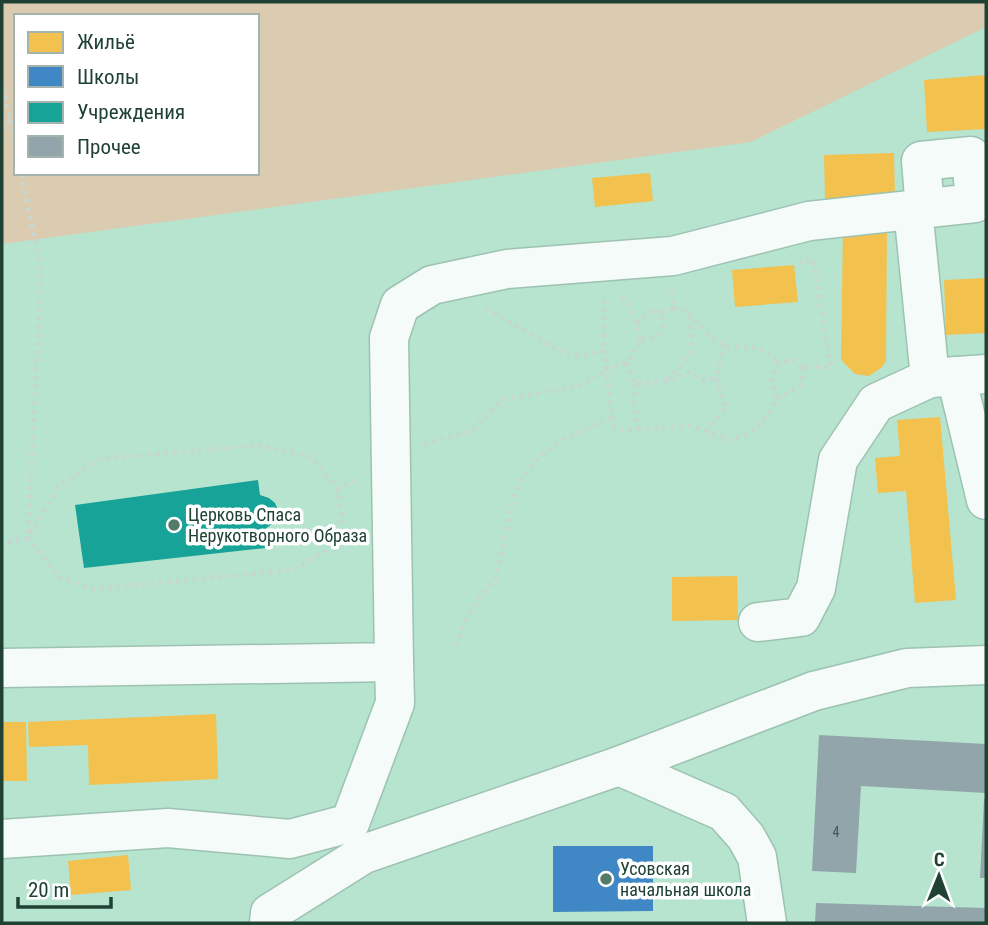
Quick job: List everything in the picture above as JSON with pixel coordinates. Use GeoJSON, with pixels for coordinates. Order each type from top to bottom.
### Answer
{"type":"FeatureCollection","features":[{"type":"Feature","properties":{"kind":"street"},"geometry":{"type":"LineString","coordinates":[[2,839],[168,828],[290,839],[350,823],[395,703],[389,338],[400,305],[432,285],[508,269],[673,257],[809,221],[919,209],[986,498]]}},
{"type":"Feature","properties":{"kind":"street"},"geometry":{"type":"LineString","coordinates":[[758,622],[801,617],[816,588],[838,460],[876,403],[958,376]]}},
{"type":"Feature","properties":{"kind":"street"},"geometry":{"type":"LineString","coordinates":[[2,668],[394,662]]}},
{"type":"Feature","properties":{"kind":"street"},"geometry":{"type":"LineString","coordinates":[[269,923],[270,913],[364,854],[619,766],[814,691],[907,668],[986,665]]}},
{"type":"Feature","properties":{"kind":"street"},"geometry":{"type":"LineString","coordinates":[[619,766],[724,811],[746,836],[757,857],[767,923]]}},
{"type":"Feature","properties":{"kind":"path"},"geometry":{"type":"LineString","coordinates":[[2,79],[14,138]]}},
{"type":"Feature","properties":{"kind":"path"},"geometry":{"type":"LineString","coordinates":[[2,128],[10,119]]}},
{"type":"Feature","properties":{"kind":"path"},"geometry":{"type":"LineString","coordinates":[[21,175],[41,268],[29,538],[60,578],[93,589],[293,570],[326,551],[343,518],[337,490],[311,457],[257,445],[99,459],[58,487],[29,538]]}},
{"type":"Feature","properties":{"kind":"path"},"geometry":{"type":"LineString","coordinates":[[777,399],[772,387],[772,374],[779,363],[793,360],[803,367],[831,367],[813,260],[788,264]]}},
{"type":"Feature","properties":{"kind":"path"},"geometry":{"type":"LineString","coordinates":[[672,281],[673,308]]}},
{"type":"Feature","properties":{"kind":"path"},"geometry":{"type":"LineString","coordinates":[[627,287],[616,289],[629,305],[642,340]]}},
{"type":"Feature","properties":{"kind":"path"},"geometry":{"type":"LineString","coordinates":[[610,293],[604,297],[604,350],[612,426],[621,431],[690,425],[729,440],[747,434],[764,420],[777,399],[802,384],[803,367]]}},
{"type":"Feature","properties":{"kind":"path"},"geometry":{"type":"LineString","coordinates":[[485,306],[566,355],[585,355],[604,350]]}},
{"type":"Feature","properties":{"kind":"path"},"geometry":{"type":"LineString","coordinates":[[637,324],[653,310],[662,313],[673,308],[686,310],[710,336],[724,346],[759,348],[779,363]]}},
{"type":"Feature","properties":{"kind":"path"},"geometry":{"type":"LineString","coordinates":[[666,381],[688,358],[694,335],[686,310]]}},
{"type":"Feature","properties":{"kind":"path"},"geometry":{"type":"LineString","coordinates":[[337,490],[402,450],[471,431],[502,400],[582,385],[606,370],[626,363],[642,340],[657,337],[663,325],[662,313]]}},
{"type":"Feature","properties":{"kind":"path"},"geometry":{"type":"LineString","coordinates":[[706,432],[726,407],[716,378],[724,346]]}},
{"type":"Feature","properties":{"kind":"path"},"geometry":{"type":"LineString","coordinates":[[626,363],[635,384],[637,429]]}},
{"type":"Feature","properties":{"kind":"path"},"geometry":{"type":"LineString","coordinates":[[635,384],[666,381],[689,372],[702,380],[716,378]]}},
{"type":"Feature","properties":{"kind":"path"},"geometry":{"type":"LineString","coordinates":[[456,645],[466,618],[495,580],[514,496],[525,475],[540,456],[564,439],[612,417]]}},
{"type":"Feature","properties":{"kind":"path"},"geometry":{"type":"LineString","coordinates":[[2,549],[11,541],[29,538]]}},
{"type":"Feature","properties":{"kind":"shaded area"},"geometry":{"type":"Polygon","coordinates":[[[2,2],[986,2],[986,27],[751,142],[2,244],[2,2]]]}},
{"type":"Feature","properties":{"kind":"building: Жильё"},"geometry":{"type":"Polygon","coordinates":[[[986,75],[986,129],[927,132],[924,80],[986,75]]]}},
{"type":"Feature","properties":{"kind":"building: Жильё"},"geometry":{"type":"Polygon","coordinates":[[[894,153],[895,198],[825,200],[824,155],[894,153]]]}},
{"type":"Feature","properties":{"kind":"building: Жильё"},"geometry":{"type":"Polygon","coordinates":[[[650,173],[653,201],[595,207],[592,178],[650,173]]]}},
{"type":"Feature","properties":{"kind":"building: Жильё"},"geometry":{"type":"Polygon","coordinates":[[[843,227],[887,227],[886,361],[869,376],[855,374],[841,360],[843,227]]]}},
{"type":"Feature","properties":{"kind":"building: Жильё"},"geometry":{"type":"Polygon","coordinates":[[[794,265],[798,302],[735,307],[732,270],[794,265]]]}},
{"type":"Feature","properties":{"kind":"building: Жильё"},"geometry":{"type":"Polygon","coordinates":[[[986,278],[986,333],[946,335],[944,280],[986,278]]]}},
{"type":"Feature","properties":{"kind":"building: Жильё"},"geometry":{"type":"Polygon","coordinates":[[[940,417],[956,600],[915,603],[906,491],[878,493],[875,458],[900,456],[897,420],[940,417]]]}},
{"type":"Feature","properties":{"kind":"building: Жильё"},"geometry":{"type":"Polygon","coordinates":[[[737,576],[738,620],[672,621],[672,577],[737,576]]]}},
{"type":"Feature","properties":{"kind":"building: Жильё"},"geometry":{"type":"Polygon","coordinates":[[[216,714],[218,779],[89,785],[88,745],[29,747],[28,722],[216,714]]]}},
{"type":"Feature","properties":{"kind":"building: Жильё"},"geometry":{"type":"Polygon","coordinates":[[[2,722],[26,722],[27,781],[2,781],[2,722]]]}},
{"type":"Feature","properties":{"kind":"building: Жильё"},"geometry":{"type":"Polygon","coordinates":[[[128,855],[131,890],[71,895],[68,861],[128,855]]]}},
{"type":"Feature","properties":{"kind":"building: Школы"},"geometry":{"type":"Polygon","coordinates":[[[553,846],[653,846],[653,911],[553,912],[553,846]]]}},
{"type":"Feature","properties":{"kind":"building: Учреждения","name":"Церковь Спаса Нерукотворного Образа"},"geometry":{"type":"Polygon","coordinates":[[[258,480],[260,495],[275,503],[278,510],[275,522],[265,529],[266,548],[84,568],[75,505],[258,480]]]}},
{"type":"Feature","properties":{"kind":"building: Прочее"},"geometry":{"type":"Polygon","coordinates":[[[819,735],[986,744],[986,793],[861,786],[856,873],[812,871],[819,735]]]}},
{"type":"Feature","properties":{"kind":"building: Прочее"},"geometry":{"type":"Polygon","coordinates":[[[984,799],[986,878],[980,878],[984,799]]]}},
{"type":"Feature","properties":{"kind":"building: Прочее"},"geometry":{"type":"Polygon","coordinates":[[[816,903],[986,908],[986,923],[815,923],[816,903]]]}},
{"type":"Feature","properties":{"kind":"place","name":"Церковь Спаса Нерукотворного Образа"},"geometry":{"type":"Point","coordinates":[174,525]}},
{"type":"Feature","properties":{"kind":"place","name":"Усовская начальная школа"},"geometry":{"type":"Point","coordinates":[606,879]}}]}
